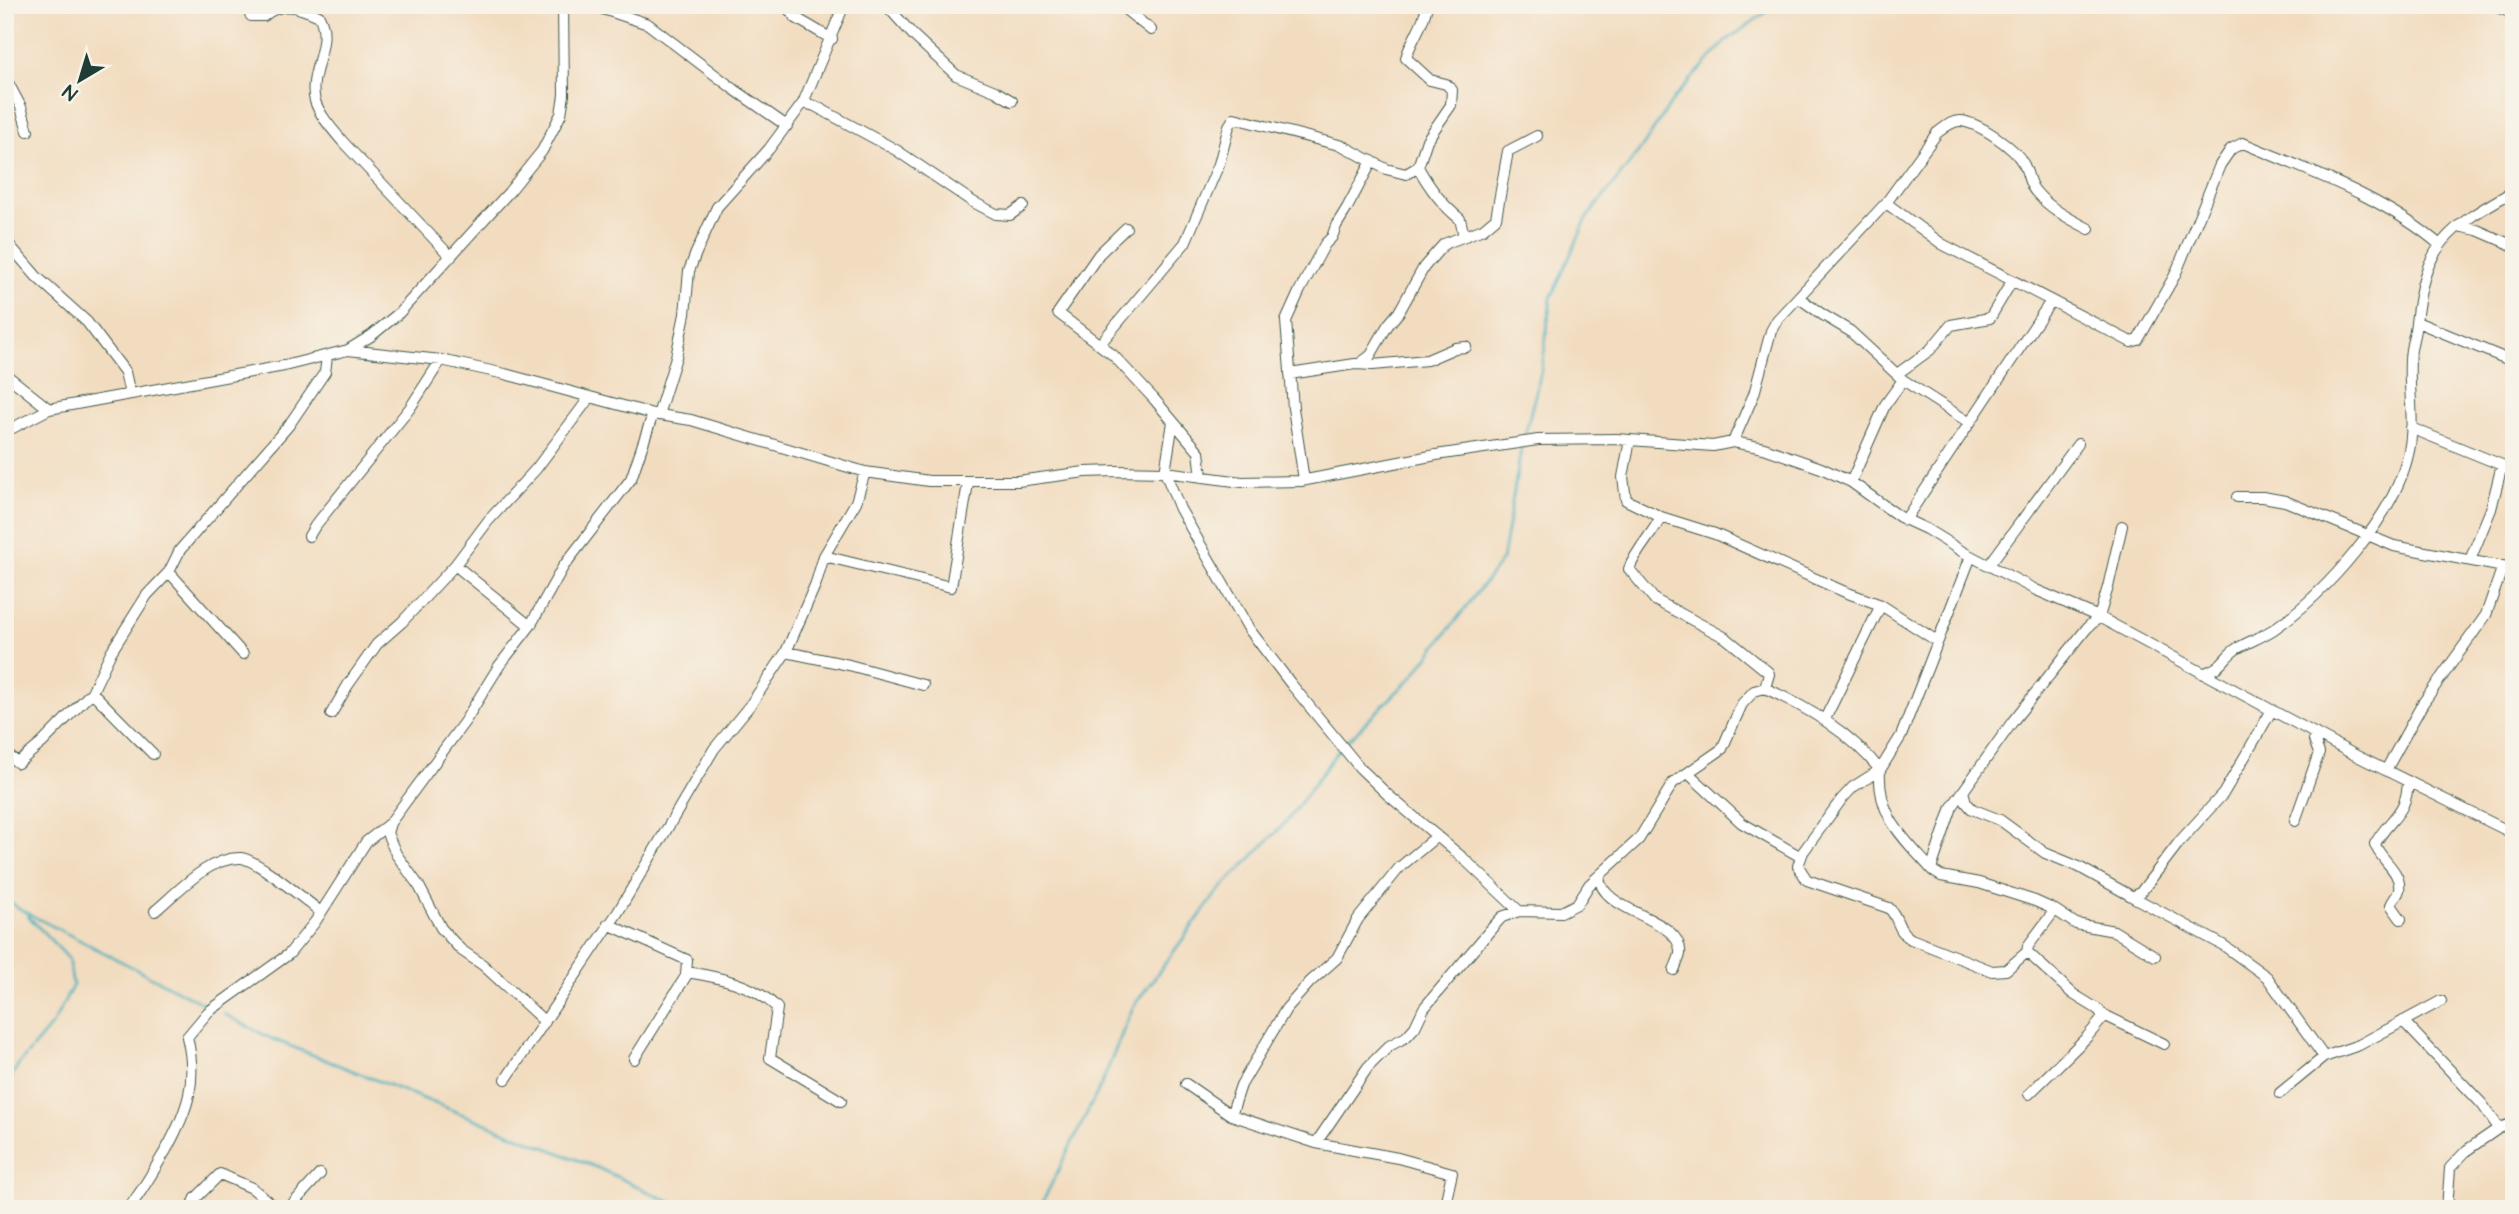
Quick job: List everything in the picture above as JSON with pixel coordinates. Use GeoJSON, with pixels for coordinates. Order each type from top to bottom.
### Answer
{"type":"FeatureCollection","features":[{"type":"Feature","properties":{"kind":"street"},"geometry":{"type":"LineString","coordinates":[[245,5],[251,16],[264,16],[274,7],[289,6],[319,16],[326,28],[315,100],[328,124],[451,257]]}},
{"type":"Feature","properties":{"kind":"street"},"geometry":{"type":"LineString","coordinates":[[591,5],[648,24],[787,126]]}},
{"type":"Feature","properties":{"kind":"street"},"geometry":{"type":"LineString","coordinates":[[785,5],[796,18],[832,39]]}},
{"type":"Feature","properties":{"kind":"street"},"geometry":{"type":"LineString","coordinates":[[128,1209],[149,1183],[180,1125],[191,1091],[193,1061],[187,1037],[208,1012],[289,954],[321,912],[366,842],[390,823],[465,721],[499,666],[530,626],[563,567],[631,479],[676,356],[685,314],[689,271],[695,253],[717,208],[769,149],[803,103],[844,5]]}},
{"type":"Feature","properties":{"kind":"street"},"geometry":{"type":"LineString","coordinates":[[886,5],[914,36],[956,75],[1012,101]]}},
{"type":"Feature","properties":{"kind":"street"},"geometry":{"type":"LineString","coordinates":[[1120,5],[1152,30]]}},
{"type":"Feature","properties":{"kind":"street"},"geometry":{"type":"LineString","coordinates":[[1100,344],[1185,243],[1219,164],[1229,126],[1234,118],[1343,146],[1386,169],[1405,174],[1418,167],[1427,140],[1453,98],[1452,90],[1446,84],[1430,80],[1406,58],[1424,21],[1427,5]]}},
{"type":"Feature","properties":{"kind":"street"},"geometry":{"type":"LineString","coordinates":[[2492,5],[2514,14]]}},
{"type":"Feature","properties":{"kind":"street"},"geometry":{"type":"LineString","coordinates":[[5,432],[49,409],[327,356],[348,350],[371,336],[399,313],[451,257],[542,151],[561,114],[564,95],[561,6]]}},
{"type":"Feature","properties":{"kind":"street"},"geometry":{"type":"LineString","coordinates":[[5,77],[21,107],[28,131]]}},
{"type":"Feature","properties":{"kind":"street"},"geometry":{"type":"LineString","coordinates":[[803,103],[815,106],[896,150],[973,202],[996,214],[1010,215],[1023,206]]}},
{"type":"Feature","properties":{"kind":"street"},"geometry":{"type":"LineString","coordinates":[[1733,442],[1754,394],[1771,331],[1777,320],[1886,203],[1937,133],[1949,124],[1959,120],[1976,125],[1994,136],[2021,159],[2035,191],[2067,218],[2089,229]]}},
{"type":"Feature","properties":{"kind":"street"},"geometry":{"type":"LineString","coordinates":[[1359,364],[1376,348],[1424,267],[1444,244],[1483,229],[1496,218],[1508,151],[1537,136]]}},
{"type":"Feature","properties":{"kind":"street"},"geometry":{"type":"LineString","coordinates":[[1886,203],[1942,244],[2131,342],[2135,342],[2175,275],[2220,165],[2231,149],[2243,143],[2355,192],[2414,223],[2440,245]]}},
{"type":"Feature","properties":{"kind":"street"},"geometry":{"type":"LineString","coordinates":[[1304,480],[1286,321],[1325,244],[1332,237],[1335,226],[1348,208],[1372,161]]}},
{"type":"Feature","properties":{"kind":"street"},"geometry":{"type":"LineString","coordinates":[[1418,167],[1427,184],[1450,212],[1460,219],[1464,236]]}},
{"type":"Feature","properties":{"kind":"street"},"geometry":{"type":"LineString","coordinates":[[2203,674],[2274,628],[2333,577],[2367,536],[2394,496],[2408,456],[2411,429],[2410,359],[2424,275],[2440,245],[2458,226],[2514,191]]}},
{"type":"Feature","properties":{"kind":"street"},"geometry":{"type":"LineString","coordinates":[[2458,226],[2477,230],[2514,246]]}},
{"type":"Feature","properties":{"kind":"street"},"geometry":{"type":"LineString","coordinates":[[1126,228],[1099,254],[1058,313],[1100,344],[1173,422],[1199,452],[1202,477]]}},
{"type":"Feature","properties":{"kind":"street"},"geometry":{"type":"LineString","coordinates":[[5,240],[37,277],[87,322],[125,372],[130,394]]}},
{"type":"Feature","properties":{"kind":"street"},"geometry":{"type":"LineString","coordinates":[[1851,482],[1900,377],[1930,350],[1951,325],[1990,318],[2012,281]]}},
{"type":"Feature","properties":{"kind":"street"},"geometry":{"type":"LineString","coordinates":[[1800,298],[1850,331],[1900,377],[1970,423]]}},
{"type":"Feature","properties":{"kind":"street"},"geometry":{"type":"LineString","coordinates":[[1905,520],[2051,301]]}},
{"type":"Feature","properties":{"kind":"street"},"geometry":{"type":"LineString","coordinates":[[2417,321],[2514,362]]}},
{"type":"Feature","properties":{"kind":"street"},"geometry":{"type":"LineString","coordinates":[[1290,374],[1359,364],[1427,360],[1455,348],[1466,347]]}},
{"type":"Feature","properties":{"kind":"street"},"geometry":{"type":"LineString","coordinates":[[348,350],[441,360],[505,374],[656,415],[691,420],[865,472],[929,481],[1018,481],[1085,472],[1165,472],[1242,482],[1304,480],[1436,454],[1538,440],[1630,440],[1713,446],[1733,442],[1764,448],[1851,482],[1905,520],[1926,529],[1971,556],[2036,590],[2099,617],[2315,733],[2514,834]]}},
{"type":"Feature","properties":{"kind":"street"},"geometry":{"type":"LineString","coordinates":[[5,753],[18,763],[42,743],[92,692],[111,652],[146,595],[169,572],[180,551],[298,413],[325,372],[327,356]]}},
{"type":"Feature","properties":{"kind":"street"},"geometry":{"type":"LineString","coordinates":[[309,536],[410,408],[441,360]]}},
{"type":"Feature","properties":{"kind":"street"},"geometry":{"type":"LineString","coordinates":[[5,374],[49,409]]}},
{"type":"Feature","properties":{"kind":"street"},"geometry":{"type":"LineString","coordinates":[[331,714],[377,644],[402,622],[455,565],[488,522],[536,469],[590,397]]}},
{"type":"Feature","properties":{"kind":"street"},"geometry":{"type":"LineString","coordinates":[[1173,422],[1165,472],[1180,509],[1249,629],[1360,768],[1519,911]]}},
{"type":"Feature","properties":{"kind":"street"},"geometry":{"type":"LineString","coordinates":[[2411,429],[2514,470]]}},
{"type":"Feature","properties":{"kind":"street"},"geometry":{"type":"LineString","coordinates":[[1630,440],[1623,477],[1626,500],[1661,517],[1715,534],[1845,592],[1881,605],[1937,641]]}},
{"type":"Feature","properties":{"kind":"street"},"geometry":{"type":"LineString","coordinates":[[1989,565],[2078,444]]}},
{"type":"Feature","properties":{"kind":"street"},"geometry":{"type":"LineString","coordinates":[[2470,560],[2491,509],[2502,465]]}},
{"type":"Feature","properties":{"kind":"street"},"geometry":{"type":"LineString","coordinates":[[506,1080],[608,924],[714,748],[751,704],[786,652],[817,583],[824,556],[856,502],[865,472]]}},
{"type":"Feature","properties":{"kind":"street"},"geometry":{"type":"LineString","coordinates":[[824,556],[951,587],[968,483]]}},
{"type":"Feature","properties":{"kind":"street"},"geometry":{"type":"LineString","coordinates":[[2237,497],[2285,500],[2394,546],[2514,569]]}},
{"type":"Feature","properties":{"kind":"street"},"geometry":{"type":"LineString","coordinates":[[1661,517],[1644,546],[1634,556],[1629,569],[1655,600],[1726,638],[1768,672],[1765,688]]}},
{"type":"Feature","properties":{"kind":"street"},"geometry":{"type":"LineString","coordinates":[[1931,869],[1952,807],[2013,721],[2099,617],[2122,526]]}},
{"type":"Feature","properties":{"kind":"street"},"geometry":{"type":"LineString","coordinates":[[1971,556],[1901,736],[1880,769],[1853,787],[1842,800],[1801,856],[1798,866],[1807,880],[1889,908],[1905,935],[1937,951],[1992,971],[2000,972],[2011,967],[2027,952],[2028,946],[2055,910]]}},
{"type":"Feature","properties":{"kind":"street"},"geometry":{"type":"LineString","coordinates":[[455,565],[530,626]]}},
{"type":"Feature","properties":{"kind":"street"},"geometry":{"type":"LineString","coordinates":[[2386,770],[2423,703],[2486,615],[2503,566]]}},
{"type":"Feature","properties":{"kind":"street"},"geometry":{"type":"LineString","coordinates":[[169,572],[243,654]]}},
{"type":"Feature","properties":{"kind":"street"},"geometry":{"type":"LineString","coordinates":[[1825,719],[1881,605]]}},
{"type":"Feature","properties":{"kind":"street"},"geometry":{"type":"LineString","coordinates":[[786,652],[923,685]]}},
{"type":"Feature","properties":{"kind":"street"},"geometry":{"type":"LineString","coordinates":[[2219,666],[2220,682]]}},
{"type":"Feature","properties":{"kind":"street"},"geometry":{"type":"LineString","coordinates":[[1317,1143],[1368,1067],[1389,1046],[1406,1037],[1415,1027],[1424,1008],[1502,917],[1519,911],[1561,912],[1581,900],[1589,885],[1639,839],[1667,789],[1722,749],[1742,704],[1754,691],[1765,688],[1825,719],[1873,760],[1880,769],[1879,785],[1889,819],[1931,869],[1941,876],[1979,883],[2035,901],[2076,924],[2114,931],[2155,956]]}},
{"type":"Feature","properties":{"kind":"street"},"geometry":{"type":"LineString","coordinates":[[92,692],[153,754]]}},
{"type":"Feature","properties":{"kind":"street"},"geometry":{"type":"LineString","coordinates":[[2133,897],[2141,892],[2180,841],[2223,794],[2272,710]]}},
{"type":"Feature","properties":{"kind":"street"},"geometry":{"type":"LineString","coordinates":[[2295,821],[2319,753],[2314,740],[2315,733]]}},
{"type":"Feature","properties":{"kind":"street"},"geometry":{"type":"LineString","coordinates":[[1688,773],[1742,823],[1801,856]]}},
{"type":"Feature","properties":{"kind":"street"},"geometry":{"type":"LineString","coordinates":[[2401,919],[2390,905],[2398,893],[2398,881],[2375,844],[2403,808],[2408,797],[2408,781]]}},
{"type":"Feature","properties":{"kind":"street"},"geometry":{"type":"LineString","coordinates":[[1963,791],[1966,802],[1972,809],[2013,828],[2045,853],[2079,867],[2223,945],[2267,977],[2304,1026],[2323,1057]]}},
{"type":"Feature","properties":{"kind":"street"},"geometry":{"type":"LineString","coordinates":[[390,823],[387,833],[390,842],[419,886],[441,928],[461,950],[483,965],[545,1022]]}},
{"type":"Feature","properties":{"kind":"street"},"geometry":{"type":"LineString","coordinates":[[1231,1115],[1241,1085],[1286,1009],[1310,982],[1337,958],[1358,919],[1400,867],[1437,836]]}},
{"type":"Feature","properties":{"kind":"street"},"geometry":{"type":"LineString","coordinates":[[155,911],[206,869],[224,861],[242,858],[255,863],[321,912]]}},
{"type":"Feature","properties":{"kind":"street"},"geometry":{"type":"LineString","coordinates":[[1599,876],[1600,884],[1613,898],[1674,936],[1680,954],[1674,970]]}},
{"type":"Feature","properties":{"kind":"street"},"geometry":{"type":"LineString","coordinates":[[608,924],[687,960],[686,976],[634,1059]]}},
{"type":"Feature","properties":{"kind":"street"},"geometry":{"type":"LineString","coordinates":[[2027,952],[2073,994],[2102,1014],[2164,1044]]}},
{"type":"Feature","properties":{"kind":"street"},"geometry":{"type":"LineString","coordinates":[[687,971],[737,983],[767,998],[777,1008],[771,1058],[841,1101]]}},
{"type":"Feature","properties":{"kind":"street"},"geometry":{"type":"LineString","coordinates":[[2280,1093],[2323,1057],[2359,1045],[2441,1001]]}},
{"type":"Feature","properties":{"kind":"street"},"geometry":{"type":"LineString","coordinates":[[2029,1094],[2101,1023],[2102,1014]]}},
{"type":"Feature","properties":{"kind":"street"},"geometry":{"type":"LineString","coordinates":[[2403,1021],[2482,1104],[2499,1128]]}},
{"type":"Feature","properties":{"kind":"street"},"geometry":{"type":"LineString","coordinates":[[1186,1084],[1231,1115],[1317,1143],[1398,1158],[1452,1173],[1444,1209]]}},
{"type":"Feature","properties":{"kind":"street"},"geometry":{"type":"LineString","coordinates":[[2447,1209],[2451,1168],[2467,1150],[2499,1128],[2514,1123]]}},
{"type":"Feature","properties":{"kind":"street"},"geometry":{"type":"LineString","coordinates":[[191,1209],[196,1198],[220,1174],[252,1188],[277,1209]]}},
{"type":"Feature","properties":{"kind":"street"},"geometry":{"type":"LineString","coordinates":[[288,1209],[320,1174]]}},
{"type":"Feature","properties":{"kind":"waterway"},"geometry":{"type":"LineString","coordinates":[[1524,438],[1542,368],[1551,298],[1587,218],[1641,149],[1675,97],[1726,41],[1776,5]]}},
{"type":"Feature","properties":{"kind":"waterway"},"geometry":{"type":"LineString","coordinates":[[1344,744],[1414,675],[1502,560],[1522,444]]}},
{"type":"Feature","properties":{"kind":"waterway"},"geometry":{"type":"LineString","coordinates":[[1039,1209],[1101,1085],[1133,1007],[1216,894],[1287,821],[1339,749]]}},
{"type":"Feature","properties":{"kind":"waterway"},"geometry":{"type":"LineString","coordinates":[[9,902],[204,1004]]}},
{"type":"Feature","properties":{"kind":"waterway"},"geometry":{"type":"LineString","coordinates":[[5,1088],[18,1065],[52,1025],[73,985],[68,958],[28,916]]}},
{"type":"Feature","properties":{"kind":"waterway"},"geometry":{"type":"LineString","coordinates":[[224,1014],[270,1038],[598,1168],[685,1209]]}}]}
